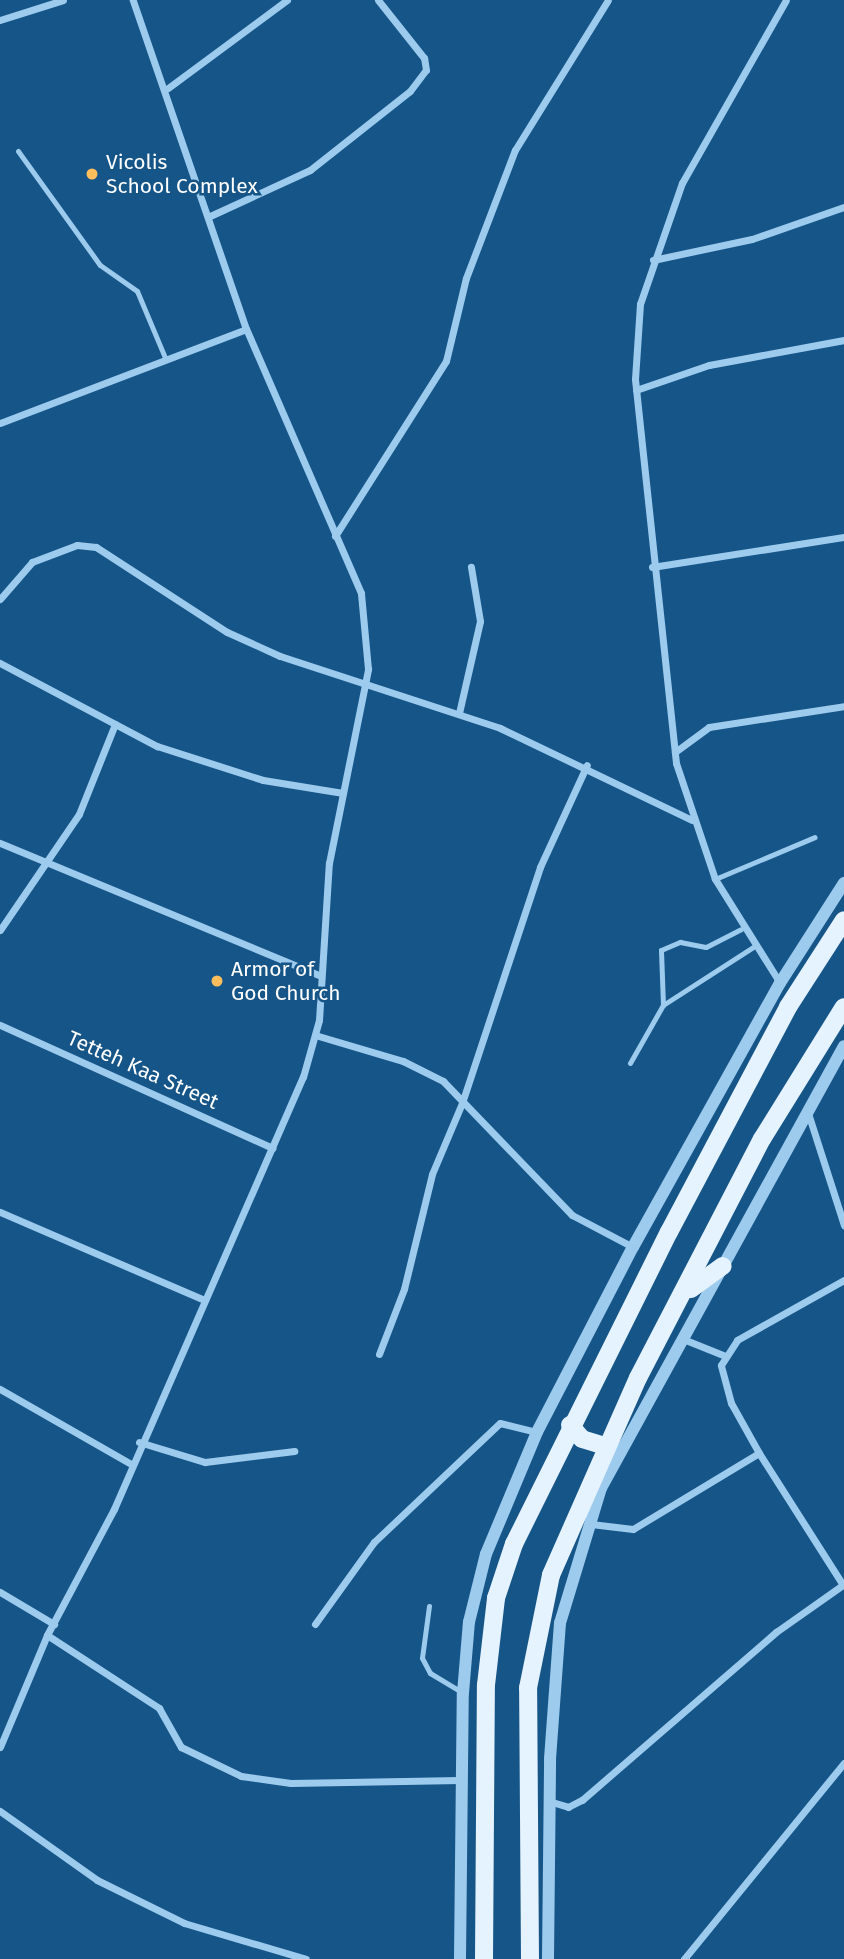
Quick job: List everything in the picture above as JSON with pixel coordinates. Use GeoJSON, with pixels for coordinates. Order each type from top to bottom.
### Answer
{"type":"FeatureCollection","features":[{"type":"Feature","properties":{"kind":"main road"},"geometry":{"type":"LineString","coordinates":[[484,1959],[486,1685],[496,1598],[570,1425],[788,1007],[844,920]]}},
{"type":"Feature","properties":{"kind":"main road"},"geometry":{"type":"LineString","coordinates":[[530,1959],[527,1763],[534,1640],[566,1532],[605,1446],[688,1291],[762,1139],[844,1007]]}},
{"type":"Feature","properties":{"kind":"main road"},"geometry":{"type":"LineString","coordinates":[[688,1291],[723,1266]]}},
{"type":"Feature","properties":{"kind":"main road"},"geometry":{"type":"LineString","coordinates":[[570,1425],[582,1439],[605,1446]]}},
{"type":"Feature","properties":{"kind":"street"},"geometry":{"type":"LineString","coordinates":[[0,20],[63,0]]}},
{"type":"Feature","properties":{"kind":"street"},"geometry":{"type":"LineString","coordinates":[[0,1747],[47,1635],[114,1509],[139,1441],[272,1148],[315,1034],[328,863],[366,685],[361,593],[246,329],[167,88],[133,0]]}},
{"type":"Feature","properties":{"kind":"street"},"geometry":{"type":"LineString","coordinates":[[167,88],[287,0]]}},
{"type":"Feature","properties":{"kind":"street"},"geometry":{"type":"LineString","coordinates":[[210,216],[310,170],[410,91],[426,70],[424,58],[378,0]]}},
{"type":"Feature","properties":{"kind":"street"},"geometry":{"type":"LineString","coordinates":[[335,536],[446,361],[466,278],[514,149],[608,0]]}},
{"type":"Feature","properties":{"kind":"street"},"geometry":{"type":"LineString","coordinates":[[780,984],[741,929],[715,879],[693,821],[675,752],[652,567],[636,390],[640,304],[653,260],[682,183],[786,0]]}},
{"type":"Feature","properties":{"kind":"street"},"geometry":{"type":"LineString","coordinates":[[653,260],[752,239],[844,207]]}},
{"type":"Feature","properties":{"kind":"street"},"geometry":{"type":"LineString","coordinates":[[0,423],[246,329]]}},
{"type":"Feature","properties":{"kind":"street"},"geometry":{"type":"LineString","coordinates":[[636,390],[709,365],[844,340]]}},
{"type":"Feature","properties":{"kind":"street"},"geometry":{"type":"LineString","coordinates":[[652,567],[844,537]]}},
{"type":"Feature","properties":{"kind":"street"},"geometry":{"type":"LineString","coordinates":[[0,599],[32,562],[77,545],[96,547],[227,632],[366,685],[458,713],[587,765],[693,821]]}},
{"type":"Feature","properties":{"kind":"street"},"geometry":{"type":"LineString","coordinates":[[458,713],[480,621],[471,567]]}},
{"type":"Feature","properties":{"kind":"street"},"geometry":{"type":"LineString","coordinates":[[0,663],[116,724],[214,765],[343,793]]}},
{"type":"Feature","properties":{"kind":"street"},"geometry":{"type":"LineString","coordinates":[[675,752],[709,727],[844,706]]}},
{"type":"Feature","properties":{"kind":"street"},"geometry":{"type":"LineString","coordinates":[[0,930],[79,814],[116,724]]}},
{"type":"Feature","properties":{"kind":"street"},"geometry":{"type":"LineString","coordinates":[[379,1354],[404,1289],[416,1222],[462,1103],[540,867],[587,765]]}},
{"type":"Feature","properties":{"kind":"street"},"geometry":{"type":"LineString","coordinates":[[0,843],[319,975]]}},
{"type":"Feature","properties":{"kind":"street"},"geometry":{"type":"LineString","coordinates":[[460,1959],[463,1693],[469,1622],[486,1554],[537,1432],[633,1247],[780,984],[844,883]]}},
{"type":"Feature","properties":{"kind":"street","name":"Tetteh Kaa Street"},"geometry":{"type":"LineString","coordinates":[[0,1025],[272,1148]]}},
{"type":"Feature","properties":{"kind":"street"},"geometry":{"type":"LineString","coordinates":[[315,1034],[403,1060],[443,1082],[572,1215],[633,1247]]}},
{"type":"Feature","properties":{"kind":"street"},"geometry":{"type":"LineString","coordinates":[[548,1959],[560,1623],[601,1489],[844,1046]]}},
{"type":"Feature","properties":{"kind":"street"},"geometry":{"type":"LineString","coordinates":[[807,1110],[844,1225]]}},
{"type":"Feature","properties":{"kind":"street"},"geometry":{"type":"LineString","coordinates":[[0,1212],[204,1300]]}},
{"type":"Feature","properties":{"kind":"street"},"geometry":{"type":"LineString","coordinates":[[723,1355],[779,1311],[844,1280]]}},
{"type":"Feature","properties":{"kind":"street"},"geometry":{"type":"LineString","coordinates":[[683,1339],[723,1355]]}},
{"type":"Feature","properties":{"kind":"street"},"geometry":{"type":"LineString","coordinates":[[552,1802],[568,1807],[582,1800],[776,1632],[843,1585],[758,1453],[732,1403],[723,1355]]}},
{"type":"Feature","properties":{"kind":"street"},"geometry":{"type":"LineString","coordinates":[[0,1389],[131,1464]]}},
{"type":"Feature","properties":{"kind":"street"},"geometry":{"type":"LineString","coordinates":[[316,1624],[374,1542],[500,1423],[537,1432]]}},
{"type":"Feature","properties":{"kind":"street"},"geometry":{"type":"LineString","coordinates":[[139,1441],[205,1462],[294,1451]]}},
{"type":"Feature","properties":{"kind":"street"},"geometry":{"type":"LineString","coordinates":[[591,1524],[633,1529],[758,1453]]}},
{"type":"Feature","properties":{"kind":"street"},"geometry":{"type":"LineString","coordinates":[[0,1592],[54,1624]]}},
{"type":"Feature","properties":{"kind":"street"},"geometry":{"type":"LineString","coordinates":[[47,1635],[159,1707],[181,1747],[241,1776],[291,1783],[460,1780]]}},
{"type":"Feature","properties":{"kind":"street"},"geometry":{"type":"LineString","coordinates":[[684,1959],[844,1763]]}},
{"type":"Feature","properties":{"kind":"street"},"geometry":{"type":"LineString","coordinates":[[0,1811],[96,1880],[184,1923],[306,1959]]}},
{"type":"Feature","properties":{"kind":"lane"},"geometry":{"type":"LineString","coordinates":[[18,151],[100,265],[137,291],[166,360]]}},
{"type":"Feature","properties":{"kind":"lane"},"geometry":{"type":"LineString","coordinates":[[715,879],[815,837]]}},
{"type":"Feature","properties":{"kind":"lane"},"geometry":{"type":"LineString","coordinates":[[663,1005],[661,950],[680,942],[706,947],[741,929]]}},
{"type":"Feature","properties":{"kind":"lane"},"geometry":{"type":"LineString","coordinates":[[630,1063],[663,1005],[753,947]]}},
{"type":"Feature","properties":{"kind":"lane"},"geometry":{"type":"LineString","coordinates":[[429,1606],[422,1658],[430,1673],[463,1693]]}},
{"type":"Feature","properties":{"kind":"place","name":"Vicolis School Complex"},"geometry":{"type":"Point","coordinates":[92,174]}},
{"type":"Feature","properties":{"kind":"place","name":"Armor of God Church"},"geometry":{"type":"Point","coordinates":[217,981]}}]}
